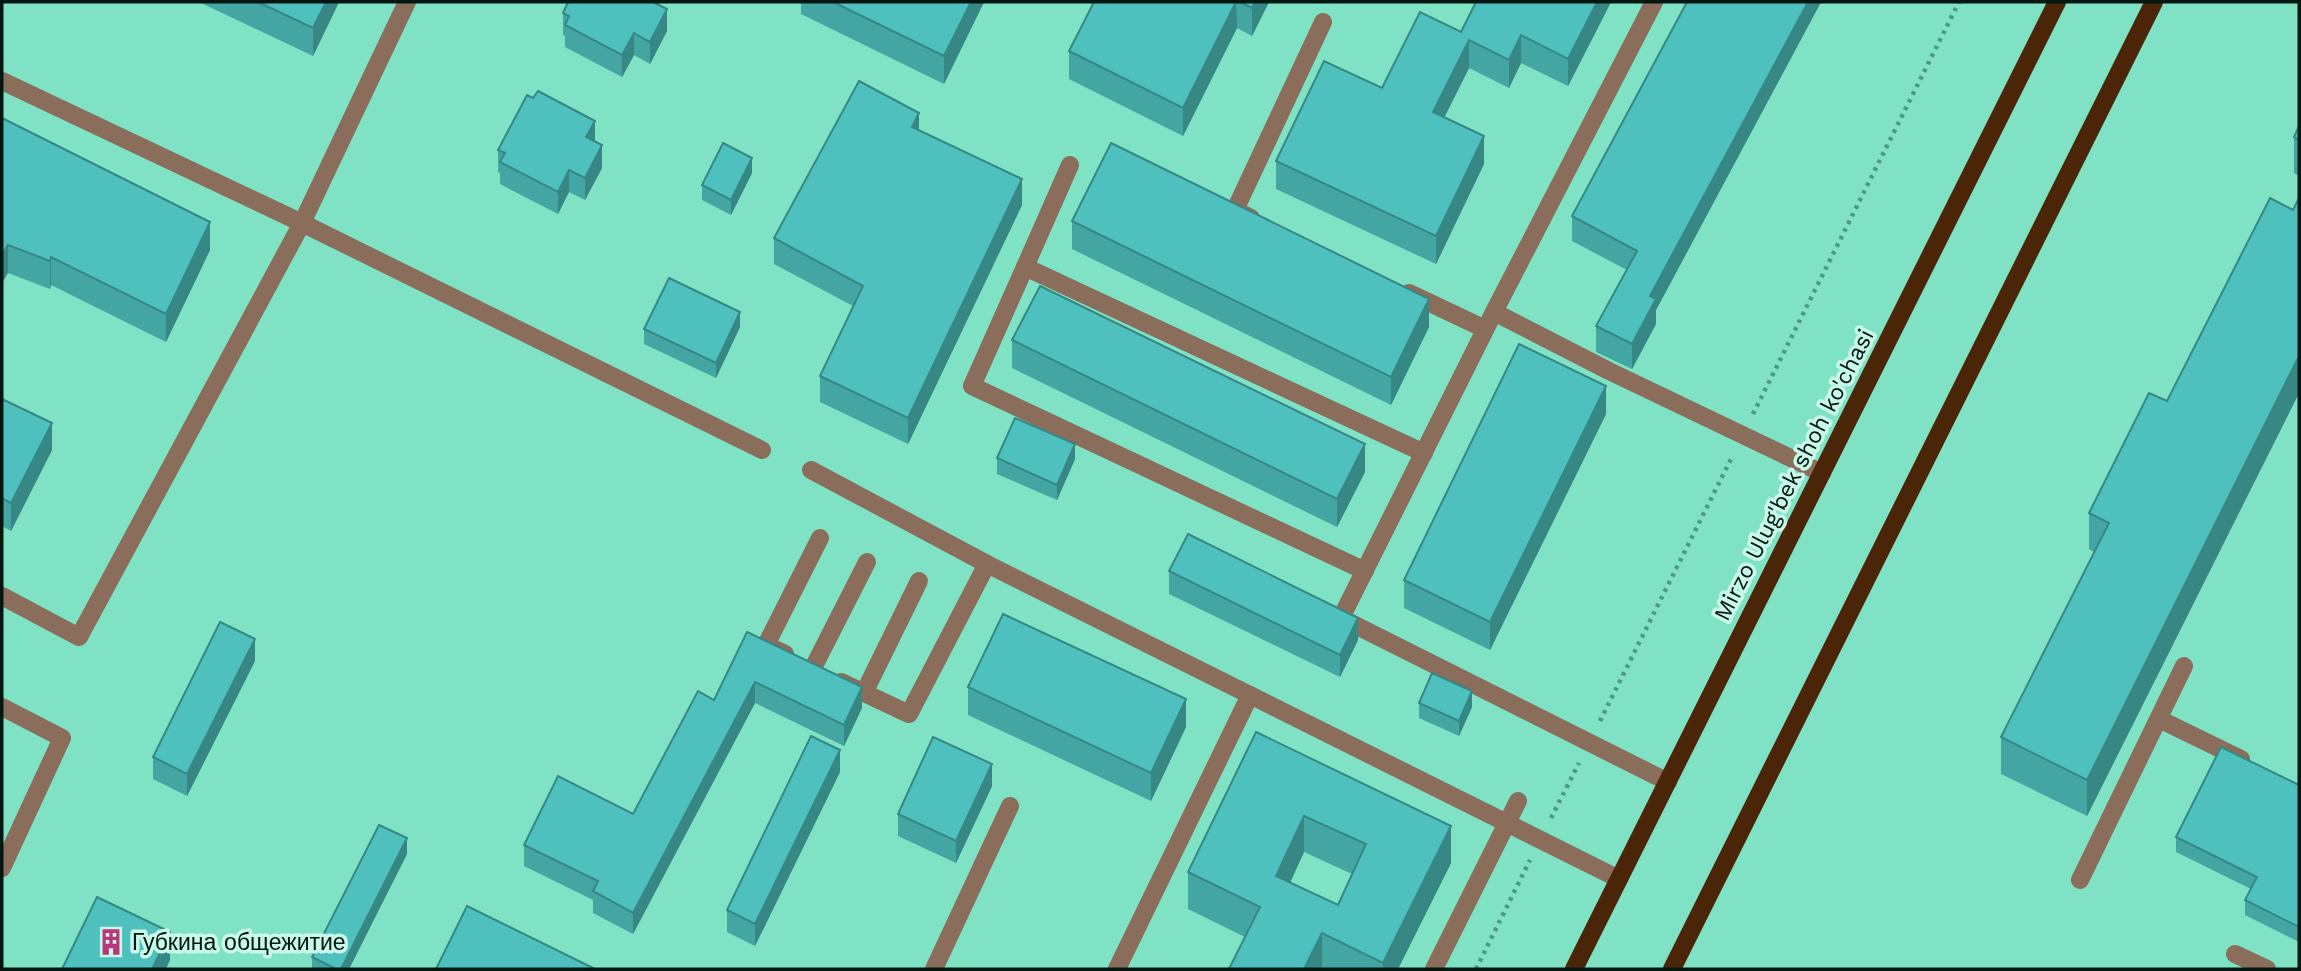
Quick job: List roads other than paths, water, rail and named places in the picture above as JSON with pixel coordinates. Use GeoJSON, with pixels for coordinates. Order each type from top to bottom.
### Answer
{"type":"FeatureCollection","features":[{"type":"Feature","properties":{"kind":"main road","name":"Mirzo Ulug'bek shoh ko'chasi"},"geometry":{"type":"LineString","coordinates":[[1574,969],[2057,2]]}},
{"type":"Feature","properties":{"kind":"main road"},"geometry":{"type":"LineString","coordinates":[[1672,969],[2154,2]]}},
{"type":"Feature","properties":{"kind":"lane"},"geometry":{"type":"LineString","coordinates":[[2,596],[79,637],[302,223],[407,2]]}},
{"type":"Feature","properties":{"kind":"lane"},"geometry":{"type":"LineString","coordinates":[[1654,2],[1485,329],[1341,618],[1668,782]]}},
{"type":"Feature","properties":{"kind":"lane"},"geometry":{"type":"LineString","coordinates":[[1273,228],[1235,210],[1323,22]]}},
{"type":"Feature","properties":{"kind":"lane"},"geometry":{"type":"LineString","coordinates":[[2,81],[302,223],[762,450]]}},
{"type":"Feature","properties":{"kind":"lane"},"geometry":{"type":"LineString","coordinates":[[1070,165],[972,386],[1365,571]]}},
{"type":"Feature","properties":{"kind":"lane"},"geometry":{"type":"LineString","coordinates":[[1025,267],[1424,453]]}},
{"type":"Feature","properties":{"kind":"lane"},"geometry":{"type":"LineString","coordinates":[[1398,287],[1485,329]]}},
{"type":"Feature","properties":{"kind":"lane"},"geometry":{"type":"LineString","coordinates":[[1494,312],[1609,372],[1822,474]]}},
{"type":"Feature","properties":{"kind":"lane"},"geometry":{"type":"LineString","coordinates":[[811,470],[987,564],[1619,879]]}},
{"type":"Feature","properties":{"kind":"lane"},"geometry":{"type":"LineString","coordinates":[[820,538],[766,645],[909,714],[987,564]]}},
{"type":"Feature","properties":{"kind":"lane"},"geometry":{"type":"LineString","coordinates":[[813,668],[867,562]]}},
{"type":"Feature","properties":{"kind":"lane"},"geometry":{"type":"LineString","coordinates":[[864,693],[919,581]]}},
{"type":"Feature","properties":{"kind":"lane"},"geometry":{"type":"LineString","coordinates":[[2080,880],[2185,666]]}},
{"type":"Feature","properties":{"kind":"lane"},"geometry":{"type":"LineString","coordinates":[[1117,969],[1250,695]]}},
{"type":"Feature","properties":{"kind":"lane"},"geometry":{"type":"LineString","coordinates":[[2,707],[62,738],[2,868]]}},
{"type":"Feature","properties":{"kind":"lane"},"geometry":{"type":"LineString","coordinates":[[2159,719],[2252,765]]}},
{"type":"Feature","properties":{"kind":"lane"},"geometry":{"type":"LineString","coordinates":[[1434,969],[1518,801]]}},
{"type":"Feature","properties":{"kind":"lane"},"geometry":{"type":"LineString","coordinates":[[934,969],[1010,806]]}},
{"type":"Feature","properties":{"kind":"lane"},"geometry":{"type":"LineString","coordinates":[[2235,954],[2267,969]]}},
{"type":"Feature","properties":{"kind":"place","name":"Губкина общежитие"},"geometry":{"type":"Point","coordinates":[111,942]}}]}
